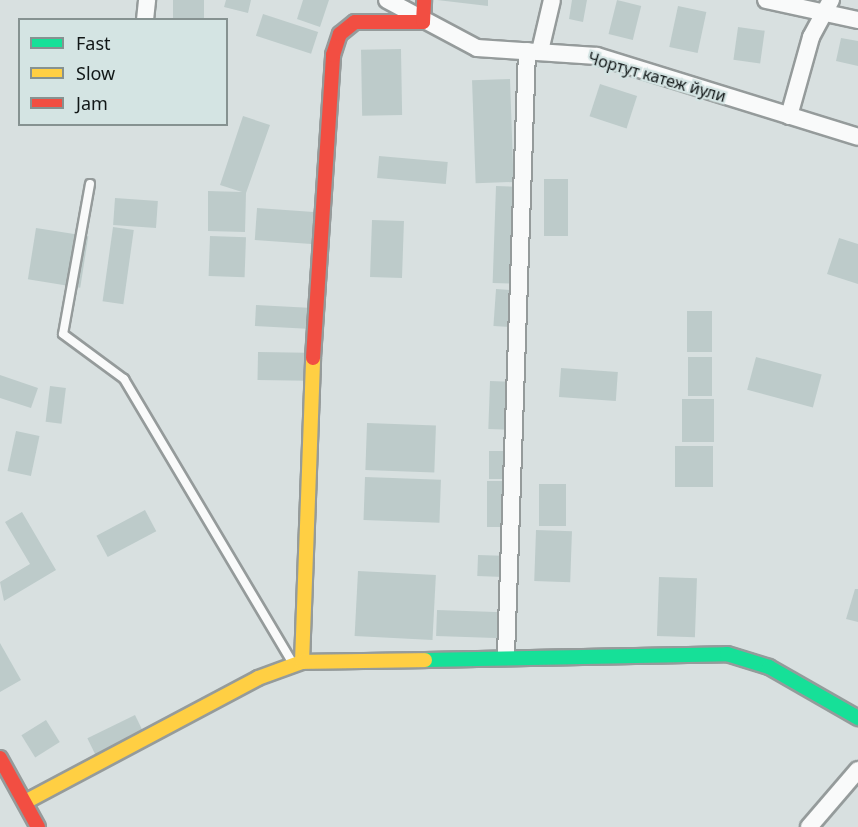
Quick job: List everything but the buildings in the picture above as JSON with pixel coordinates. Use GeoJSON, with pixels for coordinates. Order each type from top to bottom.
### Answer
{"type":"FeatureCollection","features":[{"type":"Feature","properties":{"kind":"street"},"geometry":{"type":"LineString","coordinates":[[145,18],[147,0]]}},
{"type":"Feature","properties":{"kind":"street","name":"Чортут катеж йули"},"geometry":{"type":"LineString","coordinates":[[387,0],[423,22],[477,48],[597,56],[858,138]]}},
{"type":"Feature","properties":{"kind":"street"},"geometry":{"type":"LineString","coordinates":[[298,664],[313,345],[333,55],[340,34],[356,22],[388,18],[423,22],[424,0]]}},
{"type":"Feature","properties":{"kind":"street"},"geometry":{"type":"LineString","coordinates":[[506,655],[533,51],[552,0]]}},
{"type":"Feature","properties":{"kind":"street"},"geometry":{"type":"LineString","coordinates":[[766,0],[827,6],[858,20]]}},
{"type":"Feature","properties":{"kind":"street"},"geometry":{"type":"LineString","coordinates":[[789,116],[811,37],[827,6]]}},
{"type":"Feature","properties":{"kind":"street"},"geometry":{"type":"LineString","coordinates":[[25,802],[258,678],[298,664],[506,655],[727,654],[769,667],[858,718]]}},
{"type":"Feature","properties":{"kind":"street"},"geometry":{"type":"LineString","coordinates":[[0,758],[38,827]]}},
{"type":"Feature","properties":{"kind":"street"},"geometry":{"type":"LineString","coordinates":[[809,827],[858,770]]}},
{"type":"Feature","properties":{"kind":"lane"},"geometry":{"type":"LineString","coordinates":[[90,184],[63,334],[124,379],[298,664]]}},
{"type":"Feature","properties":{"kind":"traffic: fast"},"geometry":{"type":"LineString","coordinates":[[425,660],[727,654],[769,667],[858,718]]}},
{"type":"Feature","properties":{"kind":"traffic: slow"},"geometry":{"type":"LineString","coordinates":[[302,662],[313,358]]}},
{"type":"Feature","properties":{"kind":"traffic: slow"},"geometry":{"type":"LineString","coordinates":[[25,802],[258,678],[302,662],[425,660]]}},
{"type":"Feature","properties":{"kind":"traffic: jam"},"geometry":{"type":"LineString","coordinates":[[313,358],[333,55],[340,34],[355,22],[423,22],[424,0]]}},
{"type":"Feature","properties":{"kind":"traffic: jam"},"geometry":{"type":"LineString","coordinates":[[0,758],[38,827]]}}]}
